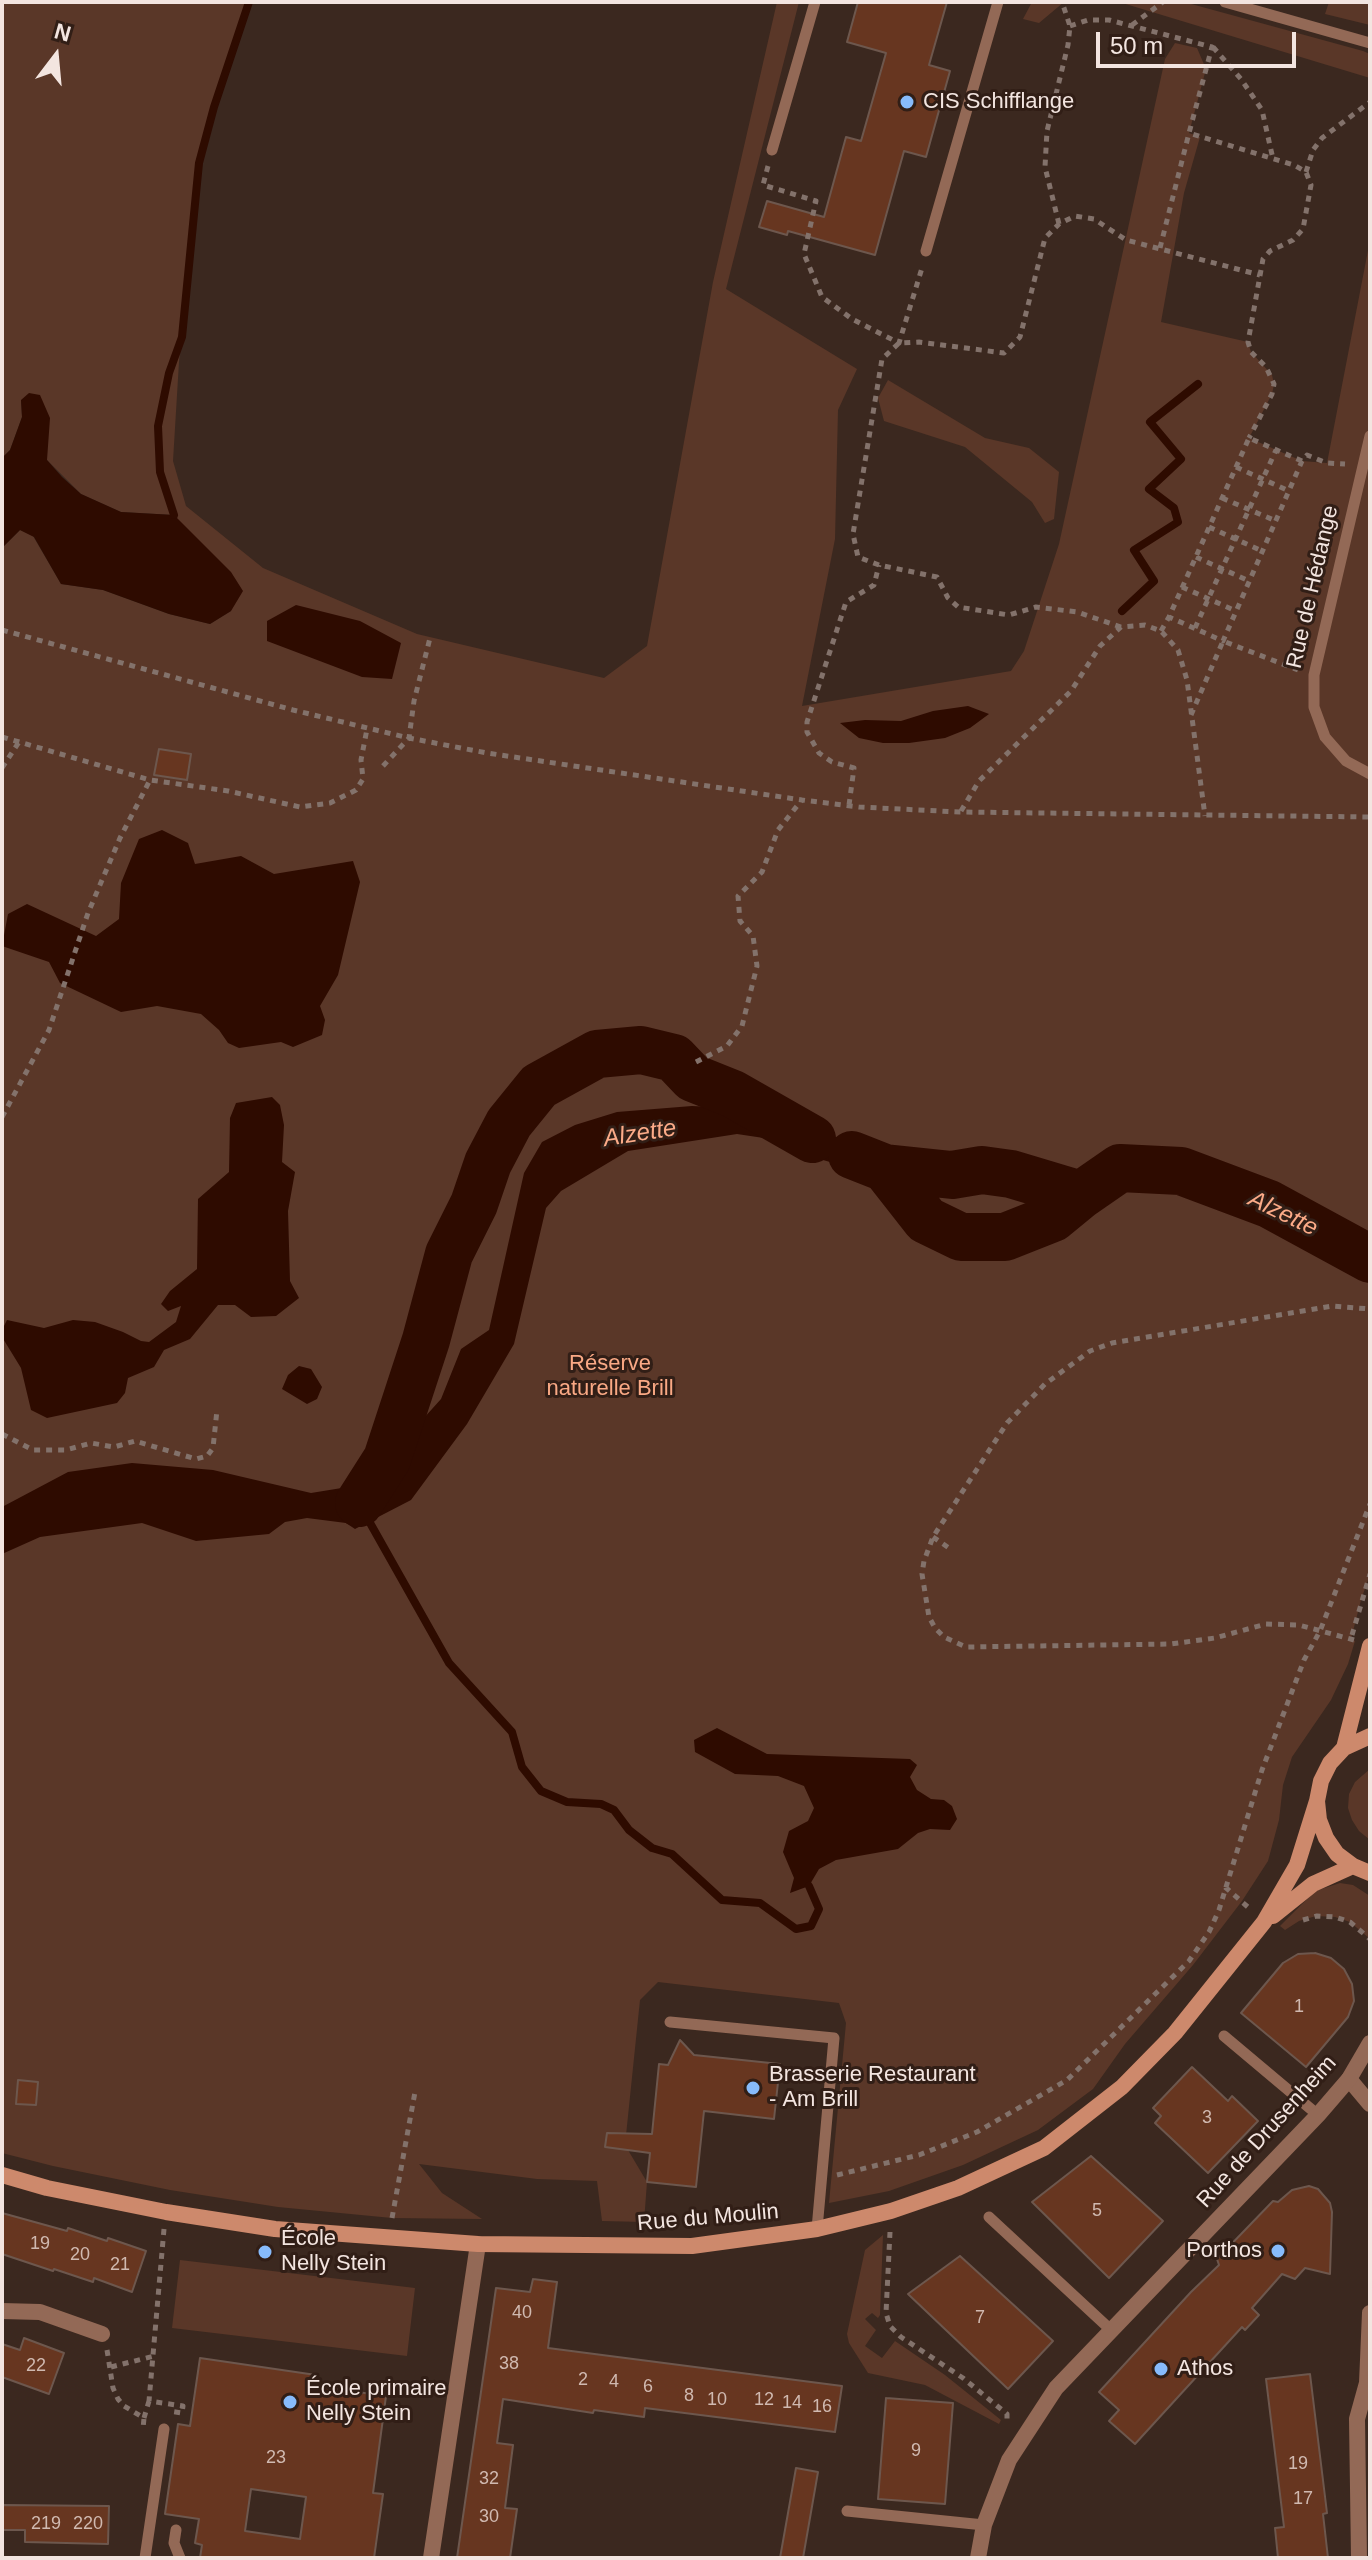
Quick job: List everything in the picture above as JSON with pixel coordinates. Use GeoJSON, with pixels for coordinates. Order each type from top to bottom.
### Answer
{"type":"FeatureCollection","features":[{"type":"Feature","properties":{"kind":"main road"},"geometry":{"type":"LineString","coordinates":[[1344,1748],[1359,1642]]}},
{"type":"Feature","properties":{"kind":"main road"},"geometry":{"type":"LineString","coordinates":[[1264,1922],[1297,1865],[1321,1781],[1330,1763],[1344,1748],[1370,1736]]}},
{"type":"Feature","properties":{"kind":"main road"},"geometry":{"type":"LineString","coordinates":[[1317,1801],[1319,1820],[1337,1854],[1353,1866],[1370,1873]]}},
{"type":"Feature","properties":{"kind":"main road"},"geometry":{"type":"LineString","coordinates":[[1264,1922],[1313,1884],[1353,1866]]}},
{"type":"Feature","properties":{"kind":"main road","name":"Rue du Moulin"},"geometry":{"type":"LineString","coordinates":[[2,2175],[47,2188],[166,2212],[275,2229],[390,2239],[478,2244],[692,2246],[817,2229],[891,2211],[958,2188],[1044,2148],[1122,2087],[1175,2033],[1264,1922]]}},
{"type":"Feature","properties":{"kind":"street","name":"Rue de Drusenheim"},"geometry":{"type":"LineString","coordinates":[[978,2558],[984,2525],[1009,2460],[1056,2388],[1318,2115],[1349,2079],[1370,2043]]}},
{"type":"Feature","properties":{"kind":"street"},"geometry":{"type":"LineString","coordinates":[[1349,2079],[1370,2104]]}},
{"type":"Feature","properties":{"kind":"street"},"geometry":{"type":"LineString","coordinates":[[431,2558],[478,2244]]}},
{"type":"Feature","properties":{"kind":"street"},"geometry":{"type":"LineString","coordinates":[[2,2311],[40,2312],[102,2334]]}},
{"type":"Feature","properties":{"kind":"street"},"geometry":{"type":"LineString","coordinates":[[1359,2558],[1357,2419],[1367,2383],[1370,2313]]}},
{"type":"Feature","properties":{"kind":"lane"},"geometry":{"type":"LineString","coordinates":[[772,150],[815,2]]}},
{"type":"Feature","properties":{"kind":"lane"},"geometry":{"type":"LineString","coordinates":[[926,251],[998,2]]}},
{"type":"Feature","properties":{"kind":"lane"},"geometry":{"type":"LineString","coordinates":[[1225,2],[1370,43]]}},
{"type":"Feature","properties":{"kind":"lane","name":"Rue de Hédange"},"geometry":{"type":"LineString","coordinates":[[1370,436],[1314,675],[1314,707],[1325,737],[1346,761],[1370,774]]}},
{"type":"Feature","properties":{"kind":"lane"},"geometry":{"type":"LineString","coordinates":[[670,2022],[834,2038],[817,2229]]}},
{"type":"Feature","properties":{"kind":"lane"},"geometry":{"type":"LineString","coordinates":[[1224,2036],[1318,2115]]}},
{"type":"Feature","properties":{"kind":"lane"},"geometry":{"type":"LineString","coordinates":[[989,2217],[1112,2331]]}},
{"type":"Feature","properties":{"kind":"lane"},"geometry":{"type":"LineString","coordinates":[[145,2558],[164,2429]]}},
{"type":"Feature","properties":{"kind":"lane"},"geometry":{"type":"LineString","coordinates":[[847,2511],[984,2525]]}},
{"type":"Feature","properties":{"kind":"lane"},"geometry":{"type":"LineString","coordinates":[[176,2530],[174,2543],[180,2558]]}},
{"type":"Feature","properties":{"kind":"path"},"geometry":{"type":"LineString","coordinates":[[1059,224],[1045,167],[1047,131],[1070,26],[1062,2]]}},
{"type":"Feature","properties":{"kind":"path"},"geometry":{"type":"LineString","coordinates":[[1132,25],[1163,2]]}},
{"type":"Feature","properties":{"kind":"path"},"geometry":{"type":"LineString","coordinates":[[1070,26],[1088,20],[1109,20],[1212,47],[1241,79],[1262,110],[1273,159]]}},
{"type":"Feature","properties":{"kind":"path"},"geometry":{"type":"LineString","coordinates":[[1160,248],[1212,47]]}},
{"type":"Feature","properties":{"kind":"path"},"geometry":{"type":"LineString","coordinates":[[1161,631],[1272,394],[1274,384],[1266,367],[1251,352],[1248,342],[1263,259],[1270,251],[1293,240],[1303,229],[1311,185],[1306,172],[1313,150],[1322,138],[1370,102]]}},
{"type":"Feature","properties":{"kind":"path"},"geometry":{"type":"LineString","coordinates":[[1189,133],[1294,165],[1306,172]]}},
{"type":"Feature","properties":{"kind":"path"},"geometry":{"type":"LineString","coordinates":[[772,150],[763,185],[816,201],[804,254],[822,297],[852,319],[899,343],[919,342],[1004,353],[1020,337],[1045,238],[1059,224],[1075,216],[1094,219],[1126,240],[1260,275]]}},
{"type":"Feature","properties":{"kind":"path"},"geometry":{"type":"LineString","coordinates":[[926,251],[899,343],[882,359],[853,534],[858,557],[879,565],[937,577],[948,598],[958,607],[1009,615],[1036,607],[1077,612],[1121,627],[1145,625],[1161,631],[1178,650],[1187,680],[1205,817]]}},
{"type":"Feature","properties":{"kind":"path"},"geometry":{"type":"LineString","coordinates":[[1249,438],[1302,461]]}},
{"type":"Feature","properties":{"kind":"path"},"geometry":{"type":"LineString","coordinates":[[1195,628],[1276,450]]}},
{"type":"Feature","properties":{"kind":"path"},"geometry":{"type":"LineString","coordinates":[[1190,715],[1302,461],[1307,455],[1327,463],[1363,466]]}},
{"type":"Feature","properties":{"kind":"path"},"geometry":{"type":"LineString","coordinates":[[1236,467],[1289,491]]}},
{"type":"Feature","properties":{"kind":"path"},"geometry":{"type":"LineString","coordinates":[[1222,498],[1276,521]]}},
{"type":"Feature","properties":{"kind":"path"},"geometry":{"type":"LineString","coordinates":[[1209,527],[1262,551]]}},
{"type":"Feature","properties":{"kind":"path"},"geometry":{"type":"LineString","coordinates":[[1196,557],[1249,581]]}},
{"type":"Feature","properties":{"kind":"path"},"geometry":{"type":"LineString","coordinates":[[849,806],[854,768],[832,762],[819,753],[807,732],[807,722],[846,602],[874,585],[879,565]]}},
{"type":"Feature","properties":{"kind":"path"},"geometry":{"type":"LineString","coordinates":[[1182,587],[1236,611]]}},
{"type":"Feature","properties":{"kind":"path"},"geometry":{"type":"LineString","coordinates":[[1169,617],[1314,675]]}},
{"type":"Feature","properties":{"kind":"path"},"geometry":{"type":"LineString","coordinates":[[960,812],[979,781],[1071,691],[1100,646],[1121,627]]}},
{"type":"Feature","properties":{"kind":"path"},"geometry":{"type":"LineString","coordinates":[[2,630],[409,738],[487,753],[802,800],[849,806],[960,812],[1370,817]]}},
{"type":"Feature","properties":{"kind":"path"},"geometry":{"type":"LineString","coordinates":[[383,766],[409,738],[414,701],[430,638]]}},
{"type":"Feature","properties":{"kind":"path"},"geometry":{"type":"LineString","coordinates":[[2,737],[150,780],[228,791],[300,807],[330,803],[356,790],[363,779],[361,760],[367,729]]}},
{"type":"Feature","properties":{"kind":"path"},"geometry":{"type":"LineString","coordinates":[[2,768],[19,742]]}},
{"type":"Feature","properties":{"kind":"path"},"geometry":{"type":"LineString","coordinates":[[2,1117],[49,1030],[88,913],[120,838],[150,780]]}},
{"type":"Feature","properties":{"kind":"path"},"geometry":{"type":"LineString","coordinates":[[696,1062],[727,1046],[742,1026],[757,966],[753,936],[740,921],[738,896],[762,872],[778,830],[802,800]]}},
{"type":"Feature","properties":{"kind":"path"},"geometry":{"type":"LineString","coordinates":[[1370,1309],[1332,1306],[1112,1343],[1090,1351],[1045,1384],[1007,1423],[933,1537],[922,1574],[929,1617],[944,1637],[966,1647],[1171,1644],[1215,1638],[1266,1624],[1299,1625],[1359,1642],[1370,1574]]}},
{"type":"Feature","properties":{"kind":"path"},"geometry":{"type":"LineString","coordinates":[[2,1434],[33,1450],[66,1450],[91,1443],[114,1447],[135,1441],[196,1459],[207,1456],[213,1448],[217,1410]]}},
{"type":"Feature","properties":{"kind":"path"},"geometry":{"type":"LineString","coordinates":[[820,2179],[919,2155],[977,2132],[1067,2080],[1189,1961],[1209,1932],[1219,1910],[1262,1770],[1304,1660],[1320,1631],[1370,1504]]}},
{"type":"Feature","properties":{"kind":"path"},"geometry":{"type":"LineString","coordinates":[[933,1537],[949,1548]]}},
{"type":"Feature","properties":{"kind":"path"},"geometry":{"type":"LineString","coordinates":[[390,2239],[415,2092]]}},
{"type":"Feature","properties":{"kind":"path"},"geometry":{"type":"LineString","coordinates":[[891,2211],[886,2313],[890,2326],[1007,2414],[1009,2460]]}},
{"type":"Feature","properties":{"kind":"path"},"geometry":{"type":"LineString","coordinates":[[143,2434],[154,2356],[166,2212]]}},
{"type":"Feature","properties":{"kind":"path"},"geometry":{"type":"LineString","coordinates":[[102,2334],[118,2399],[144,2418]]}},
{"type":"Feature","properties":{"kind":"path"},"geometry":{"type":"LineString","coordinates":[[111,2367],[154,2356]]}},
{"type":"Feature","properties":{"kind":"path"},"geometry":{"type":"LineString","coordinates":[[149,2401],[183,2406],[182,2413],[162,2410]]}},
{"type":"Feature","properties":{"kind":"green space","name":"Réserve naturelle Brill"},"geometry":{"type":"Polygon","coordinates":[[[2,2],[249,2],[199,163],[179,362],[173,461],[186,506],[263,568],[417,634],[604,678],[647,646],[713,282],[777,2],[799,2],[726,289],[857,369],[838,410],[835,539],[802,706],[1011,671],[1024,651],[1059,544],[1165,59],[1175,43],[1197,48],[1206,69],[1189,133],[1200,137],[1184,193],[1161,322],[1248,342],[1251,352],[1272,375],[1274,384],[1249,438],[1302,461],[1327,463],[1370,240],[1370,1574],[1351,1639],[1355,1641],[1348,1664],[1331,1700],[1292,1757],[1283,1785],[1279,1820],[1268,1861],[1242,1901],[1193,1965],[1125,2044],[1093,2089],[1038,2130],[963,2165],[889,2191],[829,2203],[846,2023],[839,2003],[658,1982],[640,2000],[625,2145],[647,2182],[644,2222],[602,2221],[597,2181],[537,2179],[419,2164],[442,2193],[482,2219],[392,2218],[278,2207],[170,2190],[2,2153],[2,548],[20,530],[33,536],[61,584],[103,590],[169,614],[210,624],[231,611],[174,515],[121,512],[81,494],[47,460],[47,441],[21,400],[22,417],[10,450],[2,458],[2,2]]]}},
{"type":"Feature","properties":{"kind":"green space"},"geometry":{"type":"Polygon","coordinates":[[[1032,2],[1064,2],[1039,23],[1023,19],[1032,2]]]}},
{"type":"Feature","properties":{"kind":"green space"},"geometry":{"type":"Polygon","coordinates":[[[1119,2],[1184,2],[1363,51],[1370,54],[1370,78],[1119,2]]]}},
{"type":"Feature","properties":{"kind":"green space"},"geometry":{"type":"Polygon","coordinates":[[[1329,2],[1370,2],[1370,25],[1325,14],[1329,2]]]}},
{"type":"Feature","properties":{"kind":"green space"},"geometry":{"type":"Polygon","coordinates":[[[888,380],[985,438],[1029,448],[1059,472],[1054,519],[1045,523],[1032,502],[965,447],[884,421],[878,398],[888,380]]]}},
{"type":"Feature","properties":{"kind":"green space"},"geometry":{"type":"Polygon","coordinates":[[[1370,1769],[1370,1840],[1359,1831],[1348,1808],[1349,1794],[1355,1782],[1370,1769]]]}},
{"type":"Feature","properties":{"kind":"green space"},"geometry":{"type":"Polygon","coordinates":[[[1340,1883],[1353,1885],[1370,1896],[1370,1939],[1350,1922],[1335,1917],[1316,1916],[1299,1921],[1285,1930],[1280,1926],[1315,1891],[1340,1883]]]}},
{"type":"Feature","properties":{"kind":"green space"},"geometry":{"type":"Polygon","coordinates":[[[883,2235],[880,2315],[878,2318],[872,2313],[865,2319],[876,2330],[865,2346],[882,2358],[895,2341],[945,2375],[1001,2420],[999,2424],[925,2385],[868,2373],[849,2343],[847,2334],[865,2250],[883,2235]]]}},
{"type":"Feature","properties":{"kind":"green space"},"geometry":{"type":"Polygon","coordinates":[[[180,2260],[415,2288],[407,2356],[172,2328],[180,2260]]]}},
{"type":"Feature","properties":{"kind":"water"},"geometry":{"type":"Polygon","coordinates":[[[29,393],[40,395],[50,418],[47,460],[62,477],[81,494],[121,512],[174,515],[231,572],[243,591],[231,611],[210,624],[169,614],[103,590],[61,584],[34,537],[20,530],[2,548],[2,458],[10,450],[22,417],[21,400],[29,393]]]}},
{"type":"Feature","properties":{"kind":"water"},"geometry":{"type":"Polygon","coordinates":[[[296,605],[360,621],[401,643],[392,679],[362,677],[267,641],[267,621],[296,605]]]}},
{"type":"Feature","properties":{"kind":"water"},"geometry":{"type":"Polygon","coordinates":[[[968,706],[989,714],[970,728],[945,738],[909,743],[883,743],[859,738],[840,723],[901,721],[933,711],[968,706]]]}},
{"type":"Feature","properties":{"kind":"water"},"geometry":{"type":"Polygon","coordinates":[[[162,830],[188,843],[195,864],[241,856],[274,874],[353,861],[360,882],[338,975],[320,1006],[325,1020],[322,1035],[293,1047],[281,1042],[239,1048],[228,1043],[201,1014],[157,1006],[121,1012],[60,983],[49,962],[2,946],[8,914],[27,904],[96,936],[119,919],[121,883],[139,839],[162,830]]]}},
{"type":"Feature","properties":{"kind":"water"},"geometry":{"type":"Polygon","coordinates":[[[272,1097],[280,1105],[284,1125],[282,1162],[295,1172],[288,1211],[290,1281],[299,1298],[276,1316],[251,1317],[235,1305],[218,1305],[190,1339],[164,1350],[154,1367],[128,1378],[125,1393],[117,1403],[47,1418],[31,1410],[21,1368],[2,1337],[7,1320],[44,1328],[73,1320],[95,1322],[149,1342],[176,1322],[181,1306],[168,1311],[161,1304],[170,1291],[197,1269],[198,1199],[229,1172],[230,1118],[236,1103],[272,1097]]]}},
{"type":"Feature","properties":{"kind":"water"},"geometry":{"type":"Polygon","coordinates":[[[692,1106],[733,1108],[780,1119],[830,1140],[848,1141],[915,1172],[926,1220],[879,1176],[823,1160],[797,1143],[737,1134],[628,1151],[561,1191],[546,1208],[514,1344],[467,1424],[411,1500],[355,1529],[346,1523],[307,1518],[285,1522],[269,1534],[196,1541],[142,1523],[40,1537],[2,1554],[2,1507],[68,1472],[132,1463],[213,1470],[311,1493],[354,1486],[387,1459],[441,1399],[461,1349],[489,1330],[524,1173],[542,1142],[575,1125],[617,1112],[692,1106]]]}},
{"type":"Feature","properties":{"kind":"water"},"geometry":{"type":"Polygon","coordinates":[[[299,1366],[311,1369],[322,1387],[317,1399],[307,1404],[282,1389],[288,1375],[299,1366]]]}},
{"type":"Feature","properties":{"kind":"water"},"geometry":{"type":"Polygon","coordinates":[[[717,1728],[767,1754],[910,1759],[917,1765],[910,1777],[917,1790],[931,1799],[944,1800],[952,1806],[957,1819],[950,1830],[930,1829],[918,1833],[898,1849],[836,1860],[819,1869],[809,1886],[790,1893],[794,1878],[783,1852],[789,1831],[808,1821],[814,1808],[804,1786],[778,1776],[735,1774],[695,1752],[694,1740],[717,1728]]]}},
{"type":"Feature","properties":{"kind":"building","name":"CIS Schifflange"},"geometry":{"type":"Polygon","coordinates":[[[858,2],[947,2],[929,65],[950,71],[926,157],[904,151],[875,255],[788,231],[787,235],[759,227],[767,201],[824,217],[846,137],[861,141],[886,53],[847,42],[858,2]]]}},
{"type":"Feature","properties":{"kind":"building"},"geometry":{"type":"Polygon","coordinates":[[[159,749],[191,754],[187,780],[154,775],[159,749]]]}},
{"type":"Feature","properties":{"kind":"building"},"geometry":{"type":"Polygon","coordinates":[[[1315,1953],[1331,1958],[1344,1969],[1352,1984],[1354,2001],[1348,2017],[1306,2067],[1241,2013],[1283,1963],[1298,1954],[1315,1953]]]}},
{"type":"Feature","properties":{"kind":"building"},"geometry":{"type":"Polygon","coordinates":[[[680,2040],[694,2055],[780,2064],[774,2119],[704,2111],[696,2187],[647,2182],[650,2153],[605,2147],[607,2133],[652,2134],[659,2064],[668,2065],[680,2040]]]}},
{"type":"Feature","properties":{"kind":"building"},"geometry":{"type":"Polygon","coordinates":[[[1192,2067],[1228,2101],[1232,2096],[1258,2121],[1208,2173],[1155,2123],[1161,2116],[1153,2108],[1192,2067]]]}},
{"type":"Feature","properties":{"kind":"building"},"geometry":{"type":"Polygon","coordinates":[[[18,2080],[38,2082],[36,2105],[16,2104],[18,2080]]]}},
{"type":"Feature","properties":{"kind":"building"},"geometry":{"type":"Polygon","coordinates":[[[1091,2156],[1163,2221],[1109,2278],[1032,2202],[1091,2156]]]}},
{"type":"Feature","properties":{"kind":"building"},"geometry":{"type":"Polygon","coordinates":[[[1309,2186],[1318,2189],[1330,2203],[1330,2274],[1305,2268],[1295,2279],[1282,2274],[1252,2308],[1259,2315],[1245,2330],[1242,2327],[1135,2444],[1109,2421],[1119,2410],[1099,2392],[1219,2265],[1217,2259],[1273,2201],[1278,2202],[1292,2190],[1309,2186]]]}},
{"type":"Feature","properties":{"kind":"building"},"geometry":{"type":"Polygon","coordinates":[[[2,2213],[67,2231],[68,2228],[107,2241],[108,2238],[146,2251],[132,2292],[94,2278],[93,2282],[2,2254],[2,2213]]]}},
{"type":"Feature","properties":{"kind":"building"},"geometry":{"type":"Polygon","coordinates":[[[960,2256],[1053,2341],[1008,2389],[908,2294],[960,2256]]]}},
{"type":"Feature","properties":{"kind":"building"},"geometry":{"type":"Polygon","coordinates":[[[533,2279],[557,2282],[548,2348],[842,2386],[835,2432],[645,2408],[644,2417],[594,2410],[593,2413],[503,2399],[497,2443],[513,2445],[505,2508],[517,2509],[510,2558],[457,2558],[496,2288],[530,2292],[533,2279]]]}},
{"type":"Feature","properties":{"kind":"building"},"geometry":{"type":"Polygon","coordinates":[[[24,2338],[64,2353],[49,2394],[2,2377],[2,2344],[20,2350],[24,2338]]]}},
{"type":"Feature","properties":{"kind":"building","name":"École primaire Nelly Stein"},"geometry":{"type":"Polygon","coordinates":[[[200,2358],[316,2375],[314,2386],[386,2396],[373,2493],[383,2494],[374,2558],[200,2558],[202,2545],[195,2543],[199,2519],[165,2514],[178,2424],[190,2426],[200,2358]],[[251,2489],[245,2531],[300,2539],[306,2497],[251,2489]]]}},
{"type":"Feature","properties":{"kind":"building"},"geometry":{"type":"Polygon","coordinates":[[[1310,2374],[1327,2513],[1323,2514],[1328,2558],[1278,2558],[1275,2528],[1284,2527],[1266,2379],[1310,2374]]]}},
{"type":"Feature","properties":{"kind":"building"},"geometry":{"type":"Polygon","coordinates":[[[886,2398],[953,2403],[945,2504],[878,2499],[886,2398]]]}},
{"type":"Feature","properties":{"kind":"building"},"geometry":{"type":"Polygon","coordinates":[[[796,2468],[818,2472],[803,2558],[780,2558],[796,2468]]]}},
{"type":"Feature","properties":{"kind":"building"},"geometry":{"type":"Polygon","coordinates":[[[2,2505],[109,2506],[108,2544],[25,2542],[25,2530],[2,2530],[2,2505]]]}},
{"type":"Feature","properties":{"kind":"waterway"},"geometry":{"type":"LineString","coordinates":[[174,515],[160,472],[158,426],[169,373],[182,337],[199,163],[249,2]]}},
{"type":"Feature","properties":{"kind":"waterway"},"geometry":{"type":"LineString","coordinates":[[1122,611],[1154,581],[1134,550],[1178,522],[1174,508],[1149,489],[1181,459],[1150,422],[1198,384]]}},
{"type":"Feature","properties":{"kind":"waterway"},"geometry":{"type":"LineString","coordinates":[[359,1503],[387,1459],[426,1340],[449,1254],[474,1204],[488,1163],[509,1123],[539,1086],[597,1054],[641,1050],[674,1058],[693,1078],[733,1094],[812,1139]]}},
{"type":"Feature","properties":{"kind":"waterway","name":"Alzette"},"geometry":{"type":"LineString","coordinates":[[852,1155],[885,1168],[952,1175],[982,1170],[1011,1174],[1081,1195],[1120,1168],[1181,1171],[1269,1204],[1370,1259]]}},
{"type":"Feature","properties":{"kind":"waterway"},"geometry":{"type":"LineString","coordinates":[[886,1169],[926,1220],[961,1237],[1005,1237],[1053,1218],[1081,1195]]}},
{"type":"Feature","properties":{"kind":"waterway"},"geometry":{"type":"LineString","coordinates":[[365,1514],[449,1663],[512,1732],[522,1767],[541,1791],[567,1802],[601,1804],[614,1810],[629,1830],[652,1848],[672,1854],[722,1900],[760,1903],[796,1929],[811,1926],[819,1909],[809,1886]]}},
{"type":"Feature","properties":{"kind":"place","name":"CIS Schifflange"},"geometry":{"type":"Point","coordinates":[907,102]}},
{"type":"Feature","properties":{"kind":"place","name":"Brasserie Restaurant - Am Brill"},"geometry":{"type":"Point","coordinates":[753,2088]}},
{"type":"Feature","properties":{"kind":"place","name":"Porthos"},"geometry":{"type":"Point","coordinates":[1278,2251]}},
{"type":"Feature","properties":{"kind":"place","name":"École Nelly Stein"},"geometry":{"type":"Point","coordinates":[265,2252]}},
{"type":"Feature","properties":{"kind":"place","name":"Athos"},"geometry":{"type":"Point","coordinates":[1161,2369]}},
{"type":"Feature","properties":{"kind":"place","name":"École primaire Nelly Stein"},"geometry":{"type":"Point","coordinates":[290,2402]}}]}
